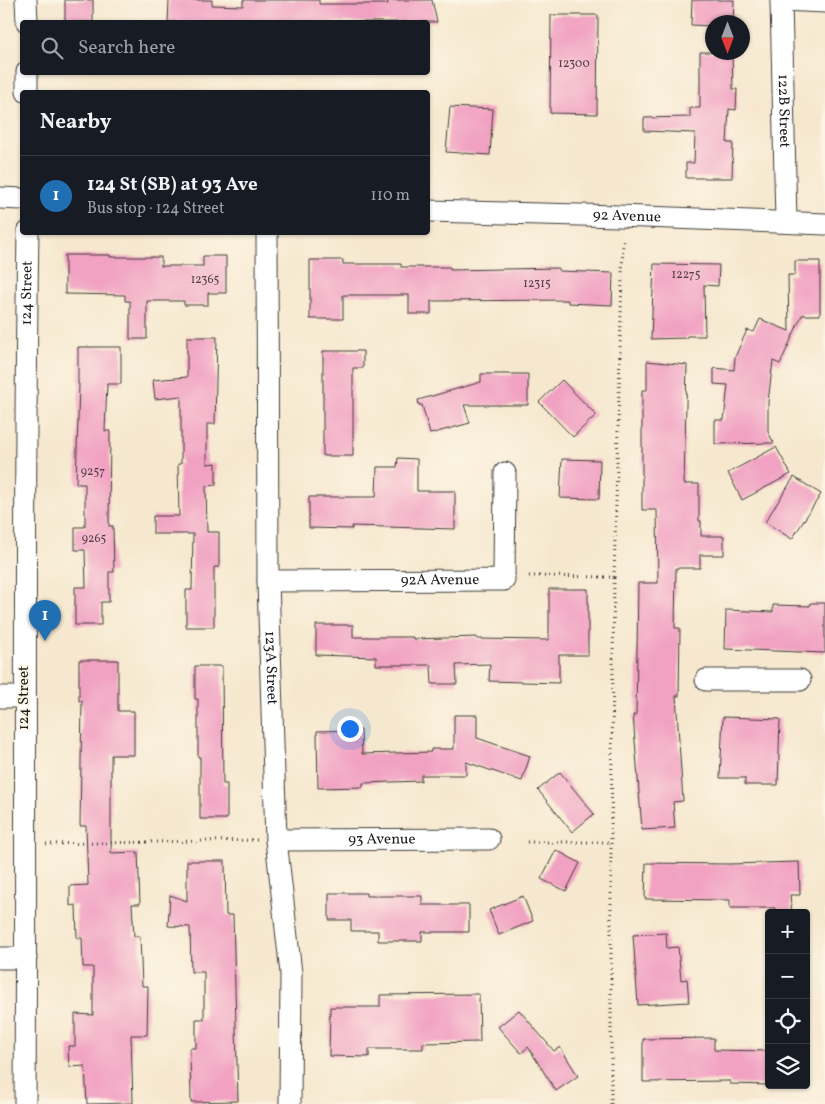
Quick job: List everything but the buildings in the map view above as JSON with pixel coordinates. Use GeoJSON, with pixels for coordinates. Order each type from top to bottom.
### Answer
{"type":"FeatureCollection","features":[{"type":"Feature","properties":{"kind":"street"},"geometry":{"type":"LineString","coordinates":[[26,0],[27,20]]}},
{"type":"Feature","properties":{"kind":"street"},"geometry":{"type":"LineString","coordinates":[[781,0],[825,2]]}},
{"type":"Feature","properties":{"kind":"street","name":"122B Street"},"geometry":{"type":"LineString","coordinates":[[781,0],[786,222]]}},
{"type":"Feature","properties":{"kind":"street"},"geometry":{"type":"LineString","coordinates":[[27,75],[27,90]]}},
{"type":"Feature","properties":{"kind":"street"},"geometry":{"type":"LineString","coordinates":[[0,198],[20,199]]}},
{"type":"Feature","properties":{"kind":"street","name":"92 Avenue"},"geometry":{"type":"LineString","coordinates":[[430,211],[825,224]]}},
{"type":"Feature","properties":{"kind":"street","name":"124 Street"},"geometry":{"type":"LineString","coordinates":[[24,1104],[26,958],[24,697],[28,235]]}},
{"type":"Feature","properties":{"kind":"street","name":"123A Street"},"geometry":{"type":"LineString","coordinates":[[267,235],[271,840],[291,973],[290,1104]]}},
{"type":"Feature","properties":{"kind":"street","name":"92A Avenue"},"geometry":{"type":"LineString","coordinates":[[268,582],[504,580],[505,473]]}},
{"type":"Feature","properties":{"kind":"street"},"geometry":{"type":"LineString","coordinates":[[706,680],[800,680]]}},
{"type":"Feature","properties":{"kind":"street"},"geometry":{"type":"LineString","coordinates":[[0,697],[24,697]]}},
{"type":"Feature","properties":{"kind":"street","name":"93 Avenue"},"geometry":{"type":"LineString","coordinates":[[271,840],[488,839]]}},
{"type":"Feature","properties":{"kind":"street"},"geometry":{"type":"LineString","coordinates":[[0,958],[26,958]]}},
{"type":"Feature","properties":{"kind":"path"},"geometry":{"type":"LineString","coordinates":[[611,1104],[614,576],[623,240]]}},
{"type":"Feature","properties":{"kind":"path"},"geometry":{"type":"LineString","coordinates":[[529,576],[614,576]]}},
{"type":"Feature","properties":{"kind":"path"},"geometry":{"type":"LineString","coordinates":[[25,844],[271,840]]}},
{"type":"Feature","properties":{"kind":"path"},"geometry":{"type":"LineString","coordinates":[[527,842],[611,842]]}},
{"type":"Feature","properties":{"kind":"place","name":"124 St (SB) at 93 Ave"},"geometry":{"type":"Point","coordinates":[45,641]}}]}
